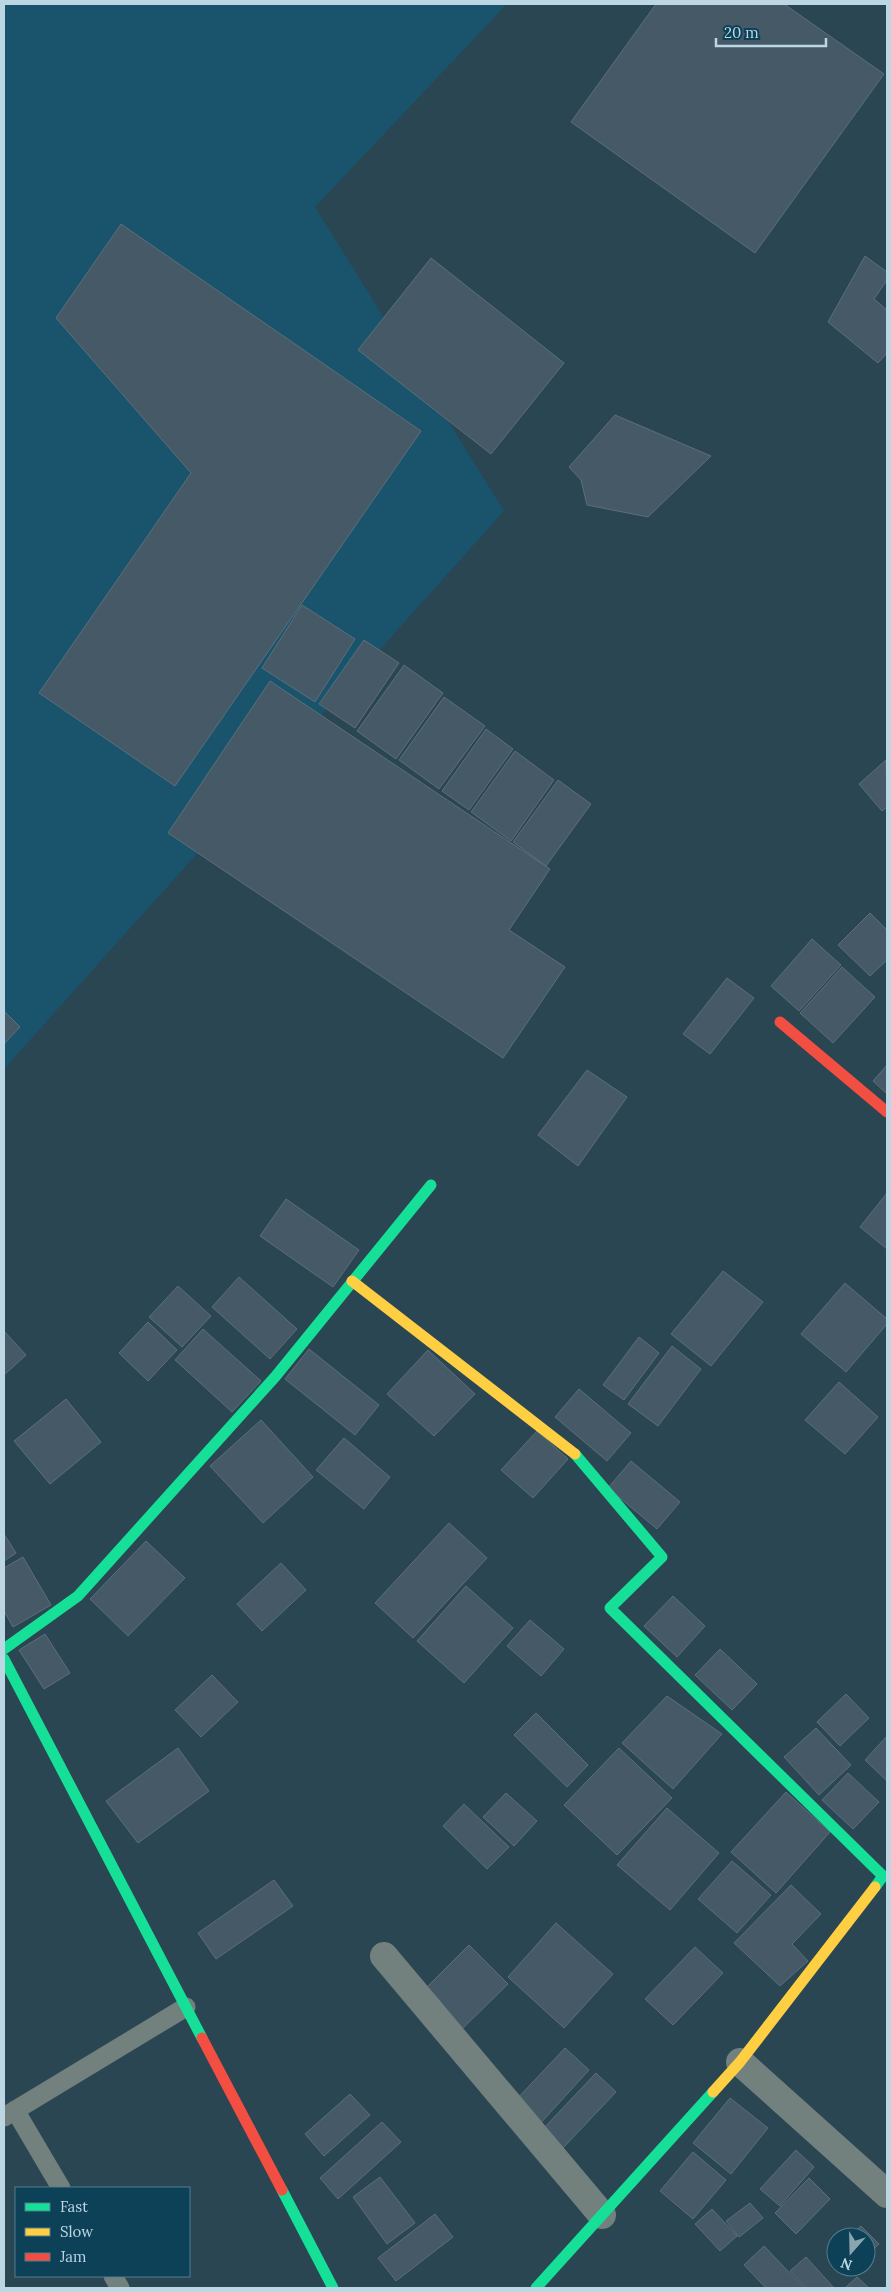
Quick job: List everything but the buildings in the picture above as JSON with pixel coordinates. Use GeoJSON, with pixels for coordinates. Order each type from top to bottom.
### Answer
{"type":"FeatureCollection","features":[{"type":"Feature","properties":{"kind":"street"},"geometry":{"type":"LineString","coordinates":[[780,1022],[887,1112]]}},
{"type":"Feature","properties":{"kind":"street"},"geometry":{"type":"LineString","coordinates":[[4,1649],[78,1596],[275,1377],[431,1185]]}},
{"type":"Feature","properties":{"kind":"street"},"geometry":{"type":"LineString","coordinates":[[352,1281],[571,1449],[662,1557],[610,1608],[886,1875],[740,2062],[536,2288]]}},
{"type":"Feature","properties":{"kind":"street"},"geometry":{"type":"LineString","coordinates":[[4,1659],[333,2288]]}},
{"type":"Feature","properties":{"kind":"street"},"geometry":{"type":"LineString","coordinates":[[384,1956],[602,2215]]}},
{"type":"Feature","properties":{"kind":"street"},"geometry":{"type":"LineString","coordinates":[[740,2062],[887,2194]]}},
{"type":"Feature","properties":{"kind":"lane"},"geometry":{"type":"LineString","coordinates":[[60,2187],[9,2113],[186,2007]]}},
{"type":"Feature","properties":{"kind":"lane"},"geometry":{"type":"LineString","coordinates":[[114,2277],[120,2288]]}},
{"type":"Feature","properties":{"kind":"shaded area"},"geometry":{"type":"Polygon","coordinates":[[[4,4],[507,4],[315,207],[504,511],[4,1069],[4,4]]]}},
{"type":"Feature","properties":{"kind":"traffic: fast"},"geometry":{"type":"LineString","coordinates":[[4,1649],[78,1596],[275,1377],[431,1185]]}},
{"type":"Feature","properties":{"kind":"traffic: fast"},"geometry":{"type":"LineString","coordinates":[[575,1454],[662,1557],[610,1608],[883,1876],[875,1887]]}},
{"type":"Feature","properties":{"kind":"traffic: fast"},"geometry":{"type":"LineString","coordinates":[[4,1659],[202,2038]]}},
{"type":"Feature","properties":{"kind":"traffic: fast"},"geometry":{"type":"LineString","coordinates":[[536,2288],[713,2092]]}},
{"type":"Feature","properties":{"kind":"traffic: fast"},"geometry":{"type":"LineString","coordinates":[[282,2190],[333,2288]]}},
{"type":"Feature","properties":{"kind":"traffic: slow"},"geometry":{"type":"LineString","coordinates":[[352,1281],[575,1454]]}},
{"type":"Feature","properties":{"kind":"traffic: slow"},"geometry":{"type":"LineString","coordinates":[[713,2092],[740,2062],[875,1887]]}},
{"type":"Feature","properties":{"kind":"traffic: jam"},"geometry":{"type":"LineString","coordinates":[[780,1022],[887,1112]]}},
{"type":"Feature","properties":{"kind":"traffic: jam"},"geometry":{"type":"LineString","coordinates":[[202,2038],[282,2190]]}}]}
